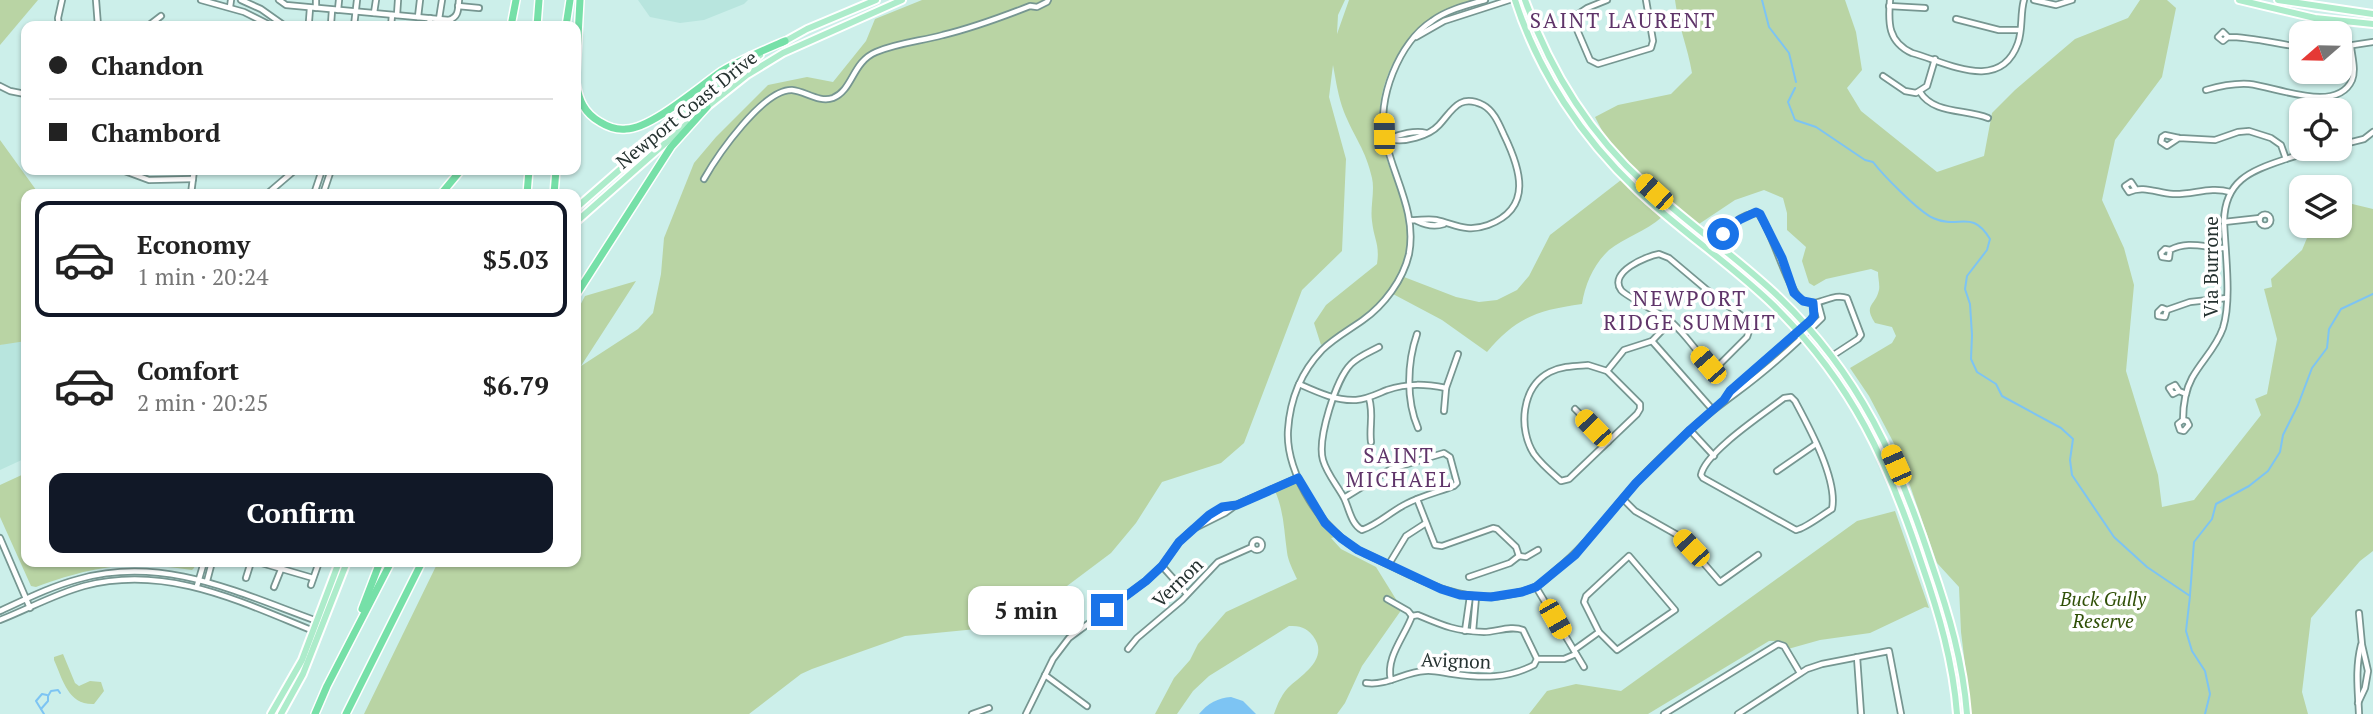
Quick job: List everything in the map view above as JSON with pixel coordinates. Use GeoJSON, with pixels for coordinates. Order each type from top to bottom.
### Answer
{"type":"FeatureCollection","features":[{"type":"Feature","properties":{"kind":"highway"},"geometry":{"type":"LineString","coordinates":[[512,21],[516,0]]}},
{"type":"Feature","properties":{"kind":"highway"},"geometry":{"type":"LineString","coordinates":[[537,21],[539,0]]}},
{"type":"Feature","properties":{"kind":"highway"},"geometry":{"type":"LineString","coordinates":[[567,21],[570,0]]}},
{"type":"Feature","properties":{"kind":"highway"},"geometry":{"type":"LineString","coordinates":[[579,21],[580,0]]}},
{"type":"Feature","properties":{"kind":"highway"},"geometry":{"type":"LineString","coordinates":[[581,100],[591,116],[608,126],[626,130],[635,128],[736,63],[785,41]]}},
{"type":"Feature","properties":{"kind":"highway"},"geometry":{"type":"LineString","coordinates":[[581,287],[671,147],[707,107]]}},
{"type":"Feature","properties":{"kind":"highway"},"geometry":{"type":"LineString","coordinates":[[445,189],[457,175]]}},
{"type":"Feature","properties":{"kind":"highway"},"geometry":{"type":"LineString","coordinates":[[347,646],[378,567]]}},
{"type":"Feature","properties":{"kind":"highway"},"geometry":{"type":"LineString","coordinates":[[315,714],[388,567]]}},
{"type":"Feature","properties":{"kind":"highway"},"geometry":{"type":"LineString","coordinates":[[346,714],[420,567]]}},
{"type":"Feature","properties":{"kind":"main road","name":"Newport Coast Drive"},"geometry":{"type":"LineString","coordinates":[[581,204],[728,76],[785,41],[876,0]]}},
{"type":"Feature","properties":{"kind":"main road","name":"Newport Coast Drive"},"geometry":{"type":"LineString","coordinates":[[581,218],[747,75],[783,53],[902,0]]}},
{"type":"Feature","properties":{"kind":"main road"},"geometry":{"type":"LineString","coordinates":[[1515,0],[1525,29],[1549,77],[1570,112],[1599,150],[1636,190],[1755,288],[1801,334],[1832,372],[1865,423],[1897,492],[1943,628],[1950,657],[1957,714]]}},
{"type":"Feature","properties":{"kind":"main road"},"geometry":{"type":"LineString","coordinates":[[1525,0],[1540,39],[1586,119],[1643,183],[1751,270],[1807,328],[1832,356],[1872,417],[1904,481],[1951,622],[1962,670],[1967,714]]}},
{"type":"Feature","properties":{"kind":"main road"},"geometry":{"type":"LineString","coordinates":[[2239,0],[2315,18],[2373,24]]}},
{"type":"Feature","properties":{"kind":"main road"},"geometry":{"type":"LineString","coordinates":[[2278,0],[2373,14]]}},
{"type":"Feature","properties":{"kind":"main road"},"geometry":{"type":"LineString","coordinates":[[320,622],[337,567]]}},
{"type":"Feature","properties":{"kind":"main road"},"geometry":{"type":"LineString","coordinates":[[281,714],[303,674],[316,632],[345,567]]}},
{"type":"Feature","properties":{"kind":"main road"},"geometry":{"type":"LineString","coordinates":[[271,714],[316,632]]}},
{"type":"Feature","properties":{"kind":"street"},"geometry":{"type":"LineString","coordinates":[[58,21],[62,0]]}},
{"type":"Feature","properties":{"kind":"street"},"geometry":{"type":"LineString","coordinates":[[96,0],[98,21]]}},
{"type":"Feature","properties":{"kind":"street"},"geometry":{"type":"LineString","coordinates":[[204,0],[264,21]]}},
{"type":"Feature","properties":{"kind":"street"},"geometry":{"type":"LineString","coordinates":[[230,7],[231,0]]}},
{"type":"Feature","properties":{"kind":"street"},"geometry":{"type":"LineString","coordinates":[[241,0],[278,21]]}},
{"type":"Feature","properties":{"kind":"street"},"geometry":{"type":"LineString","coordinates":[[309,21],[316,0]]}},
{"type":"Feature","properties":{"kind":"street"},"geometry":{"type":"LineString","coordinates":[[332,21],[339,0]]}},
{"type":"Feature","properties":{"kind":"street"},"geometry":{"type":"LineString","coordinates":[[355,21],[357,0]]}},
{"type":"Feature","properties":{"kind":"street"},"geometry":{"type":"LineString","coordinates":[[374,13],[376,0]]}},
{"type":"Feature","properties":{"kind":"street"},"geometry":{"type":"LineString","coordinates":[[392,21],[398,0]]}},
{"type":"Feature","properties":{"kind":"street"},"geometry":{"type":"LineString","coordinates":[[418,17],[420,0]]}},
{"type":"Feature","properties":{"kind":"street"},"geometry":{"type":"LineString","coordinates":[[439,19],[442,0]]}},
{"type":"Feature","properties":{"kind":"street"},"geometry":{"type":"LineString","coordinates":[[704,179],[734,133],[773,96],[793,90],[830,99],[844,89],[861,61],[874,52],[946,35],[1030,6],[1037,7],[1048,0]]}},
{"type":"Feature","properties":{"kind":"street"},"geometry":{"type":"LineString","coordinates":[[1485,0],[1431,21],[1418,31],[1395,67],[1388,82],[1383,118],[1407,204],[1410,220],[1409,254],[1394,287],[1383,303],[1322,349],[1308,367],[1291,403],[1288,433],[1298,478],[1325,523],[1341,538],[1358,550],[1441,589],[1473,597],[1506,595],[1536,587],[1575,555],[1636,483],[1690,430],[1807,328],[1815,313],[1815,303]]}},
{"type":"Feature","properties":{"kind":"street"},"geometry":{"type":"LineString","coordinates":[[1415,37],[1444,22],[1508,0]]}},
{"type":"Feature","properties":{"kind":"street"},"geometry":{"type":"LineString","coordinates":[[1606,0],[1572,18],[1590,60],[1598,64],[1651,48],[1653,41],[1646,0]]}},
{"type":"Feature","properties":{"kind":"street"},"geometry":{"type":"LineString","coordinates":[[1925,8],[1889,3],[1890,30],[1898,44],[1912,53],[1969,72],[1989,71],[2001,65],[2018,44],[2024,0]]}},
{"type":"Feature","properties":{"kind":"street"},"geometry":{"type":"LineString","coordinates":[[2034,0],[2051,5],[2072,0]]}},
{"type":"Feature","properties":{"kind":"street"},"geometry":{"type":"LineString","coordinates":[[279,1],[313,8],[449,20],[457,13],[458,3],[479,8]]}},
{"type":"Feature","properties":{"kind":"street"},"geometry":{"type":"LineString","coordinates":[[154,21],[161,16]]}},
{"type":"Feature","properties":{"kind":"street"},"geometry":{"type":"LineString","coordinates":[[1956,19],[1999,30],[2020,30]]}},
{"type":"Feature","properties":{"kind":"street"},"geometry":{"type":"LineString","coordinates":[[2228,37],[2248,37],[2289,45]]}},
{"type":"Feature","properties":{"kind":"street"},"geometry":{"type":"LineString","coordinates":[[2352,47],[2373,42]]}},
{"type":"Feature","properties":{"kind":"street"},"geometry":{"type":"LineString","coordinates":[[2352,54],[2352,79]]}},
{"type":"Feature","properties":{"kind":"street"},"geometry":{"type":"LineString","coordinates":[[1883,76],[1905,92],[1920,92],[1929,82],[1936,59]]}},
{"type":"Feature","properties":{"kind":"street"},"geometry":{"type":"LineString","coordinates":[[2206,90],[2225,84],[2249,84],[2319,98],[2333,97],[2348,84]]}},
{"type":"Feature","properties":{"kind":"street"},"geometry":{"type":"LineString","coordinates":[[0,86],[21,92]]}},
{"type":"Feature","properties":{"kind":"street"},"geometry":{"type":"LineString","coordinates":[[1920,92],[1928,102],[1944,109],[1988,118]]}},
{"type":"Feature","properties":{"kind":"street"},"geometry":{"type":"LineString","coordinates":[[1387,139],[1426,133],[1440,125],[1457,105],[1476,103],[1485,106],[1494,115],[1514,156],[1520,182],[1517,198],[1509,210],[1492,223],[1478,228],[1464,228],[1444,224],[1439,220],[1410,220]]}},
{"type":"Feature","properties":{"kind":"street"},"geometry":{"type":"LineString","coordinates":[[2179,138],[2215,140],[2249,131],[2271,138],[2281,145],[2287,159]]}},
{"type":"Feature","properties":{"kind":"street"},"geometry":{"type":"LineString","coordinates":[[2352,142],[2364,139],[2373,132]]}},
{"type":"Feature","properties":{"kind":"street","name":"Via Burrone"},"geometry":{"type":"LineString","coordinates":[[2183,420],[2186,394],[2191,380],[2218,342],[2224,325],[2227,298],[2224,207],[2230,192],[2241,180],[2256,169],[2287,159]]}},
{"type":"Feature","properties":{"kind":"street"},"geometry":{"type":"LineString","coordinates":[[136,175],[149,180],[177,177],[193,179]]}},
{"type":"Feature","properties":{"kind":"street"},"geometry":{"type":"LineString","coordinates":[[192,189],[193,175]]}},
{"type":"Feature","properties":{"kind":"street"},"geometry":{"type":"LineString","coordinates":[[273,189],[289,175]]}},
{"type":"Feature","properties":{"kind":"street"},"geometry":{"type":"LineString","coordinates":[[2135,188],[2171,194],[2211,189],[2230,192]]}},
{"type":"Feature","properties":{"kind":"street"},"geometry":{"type":"LineString","coordinates":[[1715,243],[1739,220],[1753,212],[1758,213],[1782,258],[1794,293],[1803,301],[1815,303],[1837,296],[1847,298],[1851,303],[1855,323],[1861,332],[1858,339],[1832,356]]}},
{"type":"Feature","properties":{"kind":"street"},"geometry":{"type":"LineString","coordinates":[[2224,222],[2260,218]]}},
{"type":"Feature","properties":{"kind":"street"},"geometry":{"type":"LineString","coordinates":[[2170,250],[2189,244],[2225,248]]}},
{"type":"Feature","properties":{"kind":"street"},"geometry":{"type":"LineString","coordinates":[[1659,254],[1669,258],[1746,319],[1749,331],[1735,351],[1718,366],[1713,367],[1708,365],[1671,321],[1619,288],[1619,280],[1629,267],[1649,256],[1659,254]]}},
{"type":"Feature","properties":{"kind":"street"},"geometry":{"type":"LineString","coordinates":[[2167,310],[2190,302],[2227,298]]}},
{"type":"Feature","properties":{"kind":"street"},"geometry":{"type":"LineString","coordinates":[[1607,371],[1624,350],[1652,341],[1671,321]]}},
{"type":"Feature","properties":{"kind":"street"},"geometry":{"type":"LineString","coordinates":[[1417,334],[1411,357],[1410,384],[1418,428]]}},
{"type":"Feature","properties":{"kind":"street"},"geometry":{"type":"LineString","coordinates":[[1652,341],[1712,410]]}},
{"type":"Feature","properties":{"kind":"street"},"geometry":{"type":"LineString","coordinates":[[1344,498],[1391,469],[1444,453],[1450,457],[1457,480],[1454,486],[1405,504],[1380,522],[1362,530],[1356,525],[1322,459],[1321,441],[1339,383],[1349,365],[1379,347]]}},
{"type":"Feature","properties":{"kind":"street"},"geometry":{"type":"LineString","coordinates":[[1444,411],[1446,388],[1458,354]]}},
{"type":"Feature","properties":{"kind":"street"},"geometry":{"type":"LineString","coordinates":[[1588,365],[1607,371],[1640,404],[1640,409],[1569,480],[1561,481],[1535,455],[1526,438],[1523,423],[1531,392],[1549,373],[1570,366],[1588,365]]}},
{"type":"Feature","properties":{"kind":"street"},"geometry":{"type":"LineString","coordinates":[[1299,384],[1334,398],[1356,400],[1410,384],[1446,388]]}},
{"type":"Feature","properties":{"kind":"street"},"geometry":{"type":"LineString","coordinates":[[2179,391],[2186,394]]}},
{"type":"Feature","properties":{"kind":"street"},"geometry":{"type":"LineString","coordinates":[[1787,397],[1795,401],[1816,444],[1828,476],[1832,509],[1802,529],[1796,530],[1703,478],[1702,470],[1714,456],[1734,436],[1787,397]]}},
{"type":"Feature","properties":{"kind":"street"},"geometry":{"type":"LineString","coordinates":[[1369,398],[1373,417],[1371,442]]}},
{"type":"Feature","properties":{"kind":"street"},"geometry":{"type":"LineString","coordinates":[[1575,409],[1608,442]]}},
{"type":"Feature","properties":{"kind":"street"},"geometry":{"type":"LineString","coordinates":[[1690,430],[1714,456]]}},
{"type":"Feature","properties":{"kind":"street"},"geometry":{"type":"LineString","coordinates":[[1777,471],[1816,444]]}},
{"type":"Feature","properties":{"kind":"street"},"geometry":{"type":"LineString","coordinates":[[1026,714],[1053,659],[1069,638],[1146,581],[1162,566],[1179,542],[1222,507],[1237,505],[1298,478]]}},
{"type":"Feature","properties":{"kind":"street"},"geometry":{"type":"LineString","coordinates":[[1417,499],[1435,545],[1442,546],[1493,528],[1516,547],[1519,556]]}},
{"type":"Feature","properties":{"kind":"street"},"geometry":{"type":"LineString","coordinates":[[1624,500],[1635,511],[1681,537],[1720,582],[1758,555]]}},
{"type":"Feature","properties":{"kind":"street"},"geometry":{"type":"LineString","coordinates":[[1389,564],[1406,536],[1426,523]]}},
{"type":"Feature","properties":{"kind":"street"},"geometry":{"type":"LineString","coordinates":[[0,538],[30,608]]}},
{"type":"Feature","properties":{"kind":"street","name":"Vernon"},"geometry":{"type":"LineString","coordinates":[[1128,649],[1218,562],[1252,547]]}},
{"type":"Feature","properties":{"kind":"street"},"geometry":{"type":"LineString","coordinates":[[1469,577],[1538,550]]}},
{"type":"Feature","properties":{"kind":"street"},"geometry":{"type":"LineString","coordinates":[[1629,556],[1675,610],[1617,650],[1599,632],[1584,602],[1586,596],[1629,556]]}},
{"type":"Feature","properties":{"kind":"street"},"geometry":{"type":"LineString","coordinates":[[1162,566],[1187,594]]}},
{"type":"Feature","properties":{"kind":"street"},"geometry":{"type":"LineString","coordinates":[[197,586],[203,567]]}},
{"type":"Feature","properties":{"kind":"street"},"geometry":{"type":"LineString","coordinates":[[205,588],[211,567]]}},
{"type":"Feature","properties":{"kind":"street"},"geometry":{"type":"LineString","coordinates":[[246,578],[249,567]]}},
{"type":"Feature","properties":{"kind":"street"},"geometry":{"type":"LineString","coordinates":[[275,567],[313,578]]}},
{"type":"Feature","properties":{"kind":"street"},"geometry":{"type":"LineString","coordinates":[[311,585],[317,567]]}},
{"type":"Feature","properties":{"kind":"street"},"geometry":{"type":"LineString","coordinates":[[274,587],[282,569]]}},
{"type":"Feature","properties":{"kind":"street"},"geometry":{"type":"LineString","coordinates":[[0,611],[81,578],[122,572],[168,572],[207,581],[320,622]]}},
{"type":"Feature","properties":{"kind":"street"},"geometry":{"type":"LineString","coordinates":[[0,621],[71,590],[112,581],[158,579],[205,588],[316,632]]}},
{"type":"Feature","properties":{"kind":"street"},"geometry":{"type":"LineString","coordinates":[[1536,587],[1584,667]]}},
{"type":"Feature","properties":{"kind":"street"},"geometry":{"type":"LineString","coordinates":[[1473,597],[1473,631]]}},
{"type":"Feature","properties":{"kind":"street"},"geometry":{"type":"LineString","coordinates":[[1387,599],[1412,616]]}},
{"type":"Feature","properties":{"kind":"street"},"geometry":{"type":"LineString","coordinates":[[2358,703],[2365,688],[2368,671],[2359,613]]}},
{"type":"Feature","properties":{"kind":"street"},"geometry":{"type":"LineString","coordinates":[[1412,616],[1418,615],[1447,628],[1465,631],[1517,628],[1523,630],[1536,657],[1564,659],[1599,632]]}},
{"type":"Feature","properties":{"kind":"street"},"geometry":{"type":"LineString","coordinates":[[1391,680],[1388,671],[1391,660],[1412,616]]}},
{"type":"Feature","properties":{"kind":"street"},"geometry":{"type":"LineString","coordinates":[[1465,631],[1471,617]]}},
{"type":"Feature","properties":{"kind":"street"},"geometry":{"type":"LineString","coordinates":[[1664,714],[1781,644],[1800,673]]}},
{"type":"Feature","properties":{"kind":"street"},"geometry":{"type":"LineString","coordinates":[[2359,714],[2357,660],[2362,645]]}},
{"type":"Feature","properties":{"kind":"street"},"geometry":{"type":"LineString","coordinates":[[1738,714],[1814,666],[1889,651],[1901,714]]}},
{"type":"Feature","properties":{"kind":"street","name":"Avignon"},"geometry":{"type":"LineString","coordinates":[[1366,684],[1427,671],[1468,676],[1507,676],[1534,665],[1536,657]]}},
{"type":"Feature","properties":{"kind":"street"},"geometry":{"type":"LineString","coordinates":[[1857,657],[1861,714]]}},
{"type":"Feature","properties":{"kind":"street"},"geometry":{"type":"LineString","coordinates":[[1045,674],[1087,706]]}},
{"type":"Feature","properties":{"kind":"street"},"geometry":{"type":"LineString","coordinates":[[972,714],[989,708]]}},
{"type":"Feature","properties":{"kind":"shaded area"},"geometry":{"type":"Polygon","coordinates":[[[638,0],[748,0],[704,20],[680,23],[650,17],[638,0]]]}},
{"type":"Feature","properties":{"kind":"shaded area"},"geometry":{"type":"Polygon","coordinates":[[[21,341],[21,460],[0,470],[0,345],[21,341]]]}},
{"type":"Feature","properties":{"kind":"green space"},"geometry":{"type":"Polygon","coordinates":[[[0,0],[38,0],[0,45],[0,0]]]}},
{"type":"Feature","properties":{"kind":"green space"},"geometry":{"type":"Polygon","coordinates":[[[922,0],[1345,0],[1338,15],[1337,34],[1349,0],[1480,0],[1445,13],[1421,28],[1398,54],[1384,86],[1379,121],[1381,138],[1402,204],[1407,237],[1405,255],[1393,285],[1366,315],[1321,345],[1314,323],[1326,305],[1377,264],[1378,257],[1372,216],[1372,178],[1342,106],[1333,65],[1329,97],[1346,159],[1342,251],[1302,290],[1244,443],[1221,463],[1162,482],[1136,523],[1111,553],[1059,592],[997,627],[905,636],[812,669],[801,674],[749,714],[364,714],[436,567],[581,567],[581,366],[638,329],[653,313],[661,274],[664,238],[694,163],[716,137],[768,85],[807,77],[833,82],[866,41],[875,19],[922,0]]]}},
{"type":"Feature","properties":{"kind":"green space","name":"Buck Gully Reserve"},"geometry":{"type":"Polygon","coordinates":[[[1675,0],[1845,0],[1856,32],[1862,70],[1847,88],[1861,111],[1937,172],[1984,156],[1992,113],[2075,39],[2128,18],[2140,0],[2167,0],[2176,8],[2162,77],[2115,140],[2102,200],[2124,248],[2134,285],[2126,371],[2158,475],[2162,507],[2194,500],[2261,415],[2255,399],[2267,394],[2277,339],[2264,289],[2272,287],[2271,279],[2302,250],[2307,238],[2352,238],[2352,204],[2373,209],[2373,551],[2360,561],[2311,618],[2302,692],[2308,714],[1971,714],[1961,632],[1959,587],[1937,563],[1898,451],[1869,396],[1850,368],[1892,343],[1896,336],[1892,327],[1875,323],[1870,312],[1879,290],[1878,272],[1871,269],[1826,279],[1814,286],[1809,283],[1802,261],[1806,247],[1787,230],[1787,213],[1783,198],[1764,190],[1735,200],[1696,226],[1655,192],[1610,146],[1595,117],[1618,105],[1671,94],[1692,73],[1675,0]]]}},
{"type":"Feature","properties":{"kind":"green space"},"geometry":{"type":"Polygon","coordinates":[[[0,140],[21,169],[21,175],[25,175],[35,189],[21,189],[21,342],[0,345],[0,140]]]}},
{"type":"Feature","properties":{"kind":"green space"},"geometry":{"type":"Polygon","coordinates":[[[1621,180],[1662,217],[1609,250],[1591,275],[1582,304],[1529,317],[1508,331],[1487,352],[1442,320],[1393,294],[1404,277],[1456,297],[1479,302],[1497,300],[1517,290],[1529,276],[1550,235],[1621,180]]]}},
{"type":"Feature","properties":{"kind":"green space"},"geometry":{"type":"Polygon","coordinates":[[[636,281],[581,366],[581,304],[585,296],[636,281]]]}},
{"type":"Feature","properties":{"kind":"green space"},"geometry":{"type":"Polygon","coordinates":[[[21,475],[21,564],[0,517],[0,485],[21,475]]]}},
{"type":"Feature","properties":{"kind":"green space"},"geometry":{"type":"Polygon","coordinates":[[[1297,482],[1319,520],[1335,537],[1331,538],[1341,549],[1376,567],[1402,609],[1362,666],[1345,703],[1337,714],[1274,714],[1285,691],[1317,658],[1317,644],[1313,636],[1300,627],[1289,626],[1209,676],[1193,691],[1177,714],[1155,714],[1174,678],[1190,660],[1198,644],[1226,612],[1297,579],[1288,555],[1282,514],[1275,491],[1297,482]]]}},
{"type":"Feature","properties":{"kind":"green space"},"geometry":{"type":"Polygon","coordinates":[[[1895,511],[1929,608],[1925,607],[1870,633],[1820,640],[1788,649],[1782,641],[1769,641],[1648,714],[1529,714],[1547,691],[1576,684],[1621,691],[1857,521],[1895,511]]]}},
{"type":"Feature","properties":{"kind":"green space"},"geometry":{"type":"Polygon","coordinates":[[[22,567],[113,567],[77,574],[36,587],[31,586],[22,567]]]}},
{"type":"Feature","properties":{"kind":"green space"},"geometry":{"type":"Polygon","coordinates":[[[170,567],[194,567],[192,570],[170,567]]]}},
{"type":"Feature","properties":{"kind":"green space"},"geometry":{"type":"Polygon","coordinates":[[[63,654],[75,683],[79,686],[90,681],[101,682],[104,691],[94,704],[78,700],[68,690],[54,660],[54,657],[63,654]]]}},
{"type":"Feature","properties":{"kind":"water"},"geometry":{"type":"Polygon","coordinates":[[[1231,697],[1243,701],[1256,714],[1199,714],[1214,702],[1231,697]]]}},
{"type":"Feature","properties":{"kind":"waterway"},"geometry":{"type":"LineString","coordinates":[[1762,0],[1769,27],[1789,53],[1796,82]]}},
{"type":"Feature","properties":{"kind":"waterway"},"geometry":{"type":"LineString","coordinates":[[1795,88],[1788,102],[1795,120],[1816,127],[1865,160],[1873,162],[1901,192],[1933,218],[1977,224],[1990,239],[1987,250],[1967,276],[1965,289],[1970,304],[1971,359],[1977,372],[1996,384],[2002,396],[2061,428],[2073,439],[2070,460],[2072,475],[2114,537],[2147,567],[2190,596],[2186,631],[2192,651],[2205,671],[2210,694],[2205,714]]}},
{"type":"Feature","properties":{"kind":"waterway"},"geometry":{"type":"LineString","coordinates":[[2190,595],[2194,542],[2212,519],[2216,504],[2249,486],[2268,471],[2280,452],[2283,435],[2312,368],[2327,348],[2329,329],[2341,309],[2373,294]]}},
{"type":"Feature","properties":{"kind":"waterway"},"geometry":{"type":"LineString","coordinates":[[41,709],[48,701],[51,691],[58,690],[60,693]]}},
{"type":"Feature","properties":{"kind":"waterway"},"geometry":{"type":"LineString","coordinates":[[44,714],[36,701],[42,694],[47,695]]}},
{"type":"Feature","properties":{"kind":"district","name":"SAINT LAURENT"},"geometry":{"type":"Point","coordinates":[1623,20]}},
{"type":"Feature","properties":{"kind":"district","name":"NEWPORT RIDGE SUMMIT"},"geometry":{"type":"Point","coordinates":[1690,310]}},
{"type":"Feature","properties":{"kind":"district","name":"SAINT MICHAEL"},"geometry":{"type":"Point","coordinates":[1399,467]}},
{"type":"Feature","properties":{"kind":"route"},"geometry":{"type":"LineString","coordinates":[[1107,610],[1146,581],[1162,566],[1179,542],[1209,515],[1222,507],[1237,505],[1298,478],[1325,523],[1341,538],[1358,550],[1433,585],[1476,597],[1506,595],[1536,587],[1575,555],[1636,483],[1724,400],[1730,391],[1814,316],[1813,303],[1803,301],[1794,293],[1782,258],[1760,214],[1753,212],[1745,216],[1723,234]]}}]}
